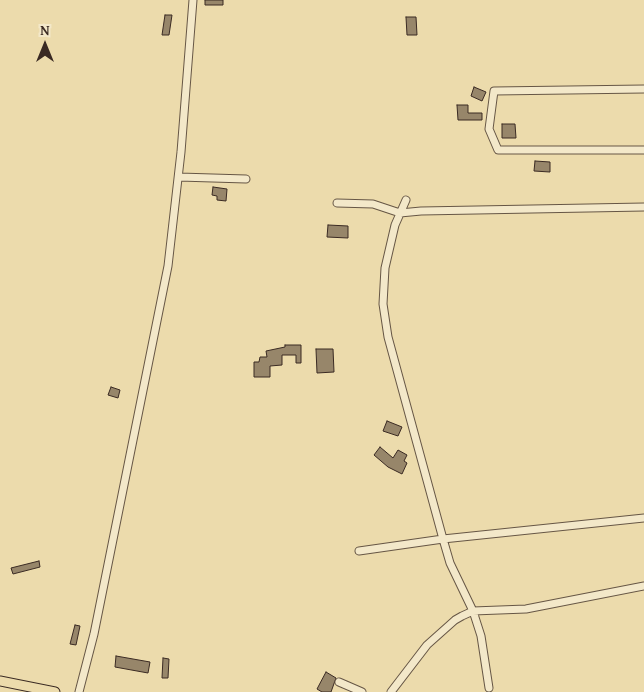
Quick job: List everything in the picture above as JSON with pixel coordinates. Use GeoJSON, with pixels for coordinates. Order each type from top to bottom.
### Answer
{"type":"FeatureCollection","features":[{"type":"Feature","properties":{"kind":"main road"},"geometry":{"type":"LineString","coordinates":[[0,681],[55,692]]}},
{"type":"Feature","properties":{"kind":"street"},"geometry":{"type":"LineString","coordinates":[[79,692],[94,634],[168,266],[179,177],[193,0]]}},
{"type":"Feature","properties":{"kind":"street"},"geometry":{"type":"LineString","coordinates":[[644,89],[494,91],[490,129],[498,150],[644,150]]}},
{"type":"Feature","properties":{"kind":"street"},"geometry":{"type":"LineString","coordinates":[[179,177],[246,179]]}},
{"type":"Feature","properties":{"kind":"street"},"geometry":{"type":"LineString","coordinates":[[406,200],[390,245],[385,268],[384,318],[450,564],[474,612],[481,636],[489,688]]}},
{"type":"Feature","properties":{"kind":"street"},"geometry":{"type":"LineString","coordinates":[[338,203],[373,204],[400,213],[644,207]]}},
{"type":"Feature","properties":{"kind":"street"},"geometry":{"type":"LineString","coordinates":[[359,551],[644,518]]}},
{"type":"Feature","properties":{"kind":"street"},"geometry":{"type":"LineString","coordinates":[[391,692],[427,645],[455,620],[474,612],[526,609],[644,586]]}},
{"type":"Feature","properties":{"kind":"street"},"geometry":{"type":"LineString","coordinates":[[339,682],[362,692]]}},
{"type":"Feature","properties":{"kind":"building"},"geometry":{"type":"Polygon","coordinates":[[[205,0],[223,0],[223,5],[205,5],[205,0]]]}},
{"type":"Feature","properties":{"kind":"building"},"geometry":{"type":"Polygon","coordinates":[[[165,15],[172,15],[169,35],[162,35],[165,15]]]}},
{"type":"Feature","properties":{"kind":"building"},"geometry":{"type":"Polygon","coordinates":[[[406,17],[416,17],[417,35],[407,35],[406,17]]]}},
{"type":"Feature","properties":{"kind":"building"},"geometry":{"type":"Polygon","coordinates":[[[474,87],[486,92],[482,101],[471,96],[474,87]]]}},
{"type":"Feature","properties":{"kind":"building"},"geometry":{"type":"Polygon","coordinates":[[[457,105],[468,105],[468,113],[482,113],[482,120],[458,120],[457,105]]]}},
{"type":"Feature","properties":{"kind":"building"},"geometry":{"type":"Polygon","coordinates":[[[502,124],[515,124],[516,138],[502,138],[502,124]]]}},
{"type":"Feature","properties":{"kind":"building"},"geometry":{"type":"Polygon","coordinates":[[[535,161],[550,162],[550,172],[534,171],[535,161]]]}},
{"type":"Feature","properties":{"kind":"building"},"geometry":{"type":"Polygon","coordinates":[[[213,187],[227,189],[226,201],[217,200],[217,196],[212,195],[213,187]]]}},
{"type":"Feature","properties":{"kind":"building"},"geometry":{"type":"Polygon","coordinates":[[[328,225],[348,226],[348,238],[327,237],[328,225]]]}},
{"type":"Feature","properties":{"kind":"building"},"geometry":{"type":"Polygon","coordinates":[[[285,345],[301,345],[301,363],[296,363],[296,355],[282,355],[282,365],[270,366],[270,377],[254,377],[254,362],[259,362],[260,357],[267,357],[266,351],[285,347],[285,345]]]}},
{"type":"Feature","properties":{"kind":"building"},"geometry":{"type":"Polygon","coordinates":[[[316,349],[333,349],[334,372],[317,373],[316,349]]]}},
{"type":"Feature","properties":{"kind":"building"},"geometry":{"type":"Polygon","coordinates":[[[111,387],[120,390],[118,398],[108,395],[111,387]]]}},
{"type":"Feature","properties":{"kind":"building"},"geometry":{"type":"Polygon","coordinates":[[[387,421],[402,427],[398,436],[383,431],[387,421]]]}},
{"type":"Feature","properties":{"kind":"building"},"geometry":{"type":"Polygon","coordinates":[[[380,447],[393,458],[398,450],[407,455],[404,461],[407,463],[402,474],[388,467],[374,455],[380,447]]]}},
{"type":"Feature","properties":{"kind":"building"},"geometry":{"type":"Polygon","coordinates":[[[39,561],[40,567],[13,574],[11,568],[39,561]]]}},
{"type":"Feature","properties":{"kind":"building"},"geometry":{"type":"Polygon","coordinates":[[[75,625],[80,626],[76,645],[70,644],[75,625]]]}},
{"type":"Feature","properties":{"kind":"building"},"geometry":{"type":"Polygon","coordinates":[[[116,656],[150,662],[148,673],[115,667],[116,656]]]}},
{"type":"Feature","properties":{"kind":"building"},"geometry":{"type":"Polygon","coordinates":[[[163,658],[169,659],[168,678],[162,678],[163,658]]]}},
{"type":"Feature","properties":{"kind":"building"},"geometry":{"type":"Polygon","coordinates":[[[326,672],[336,678],[331,692],[322,692],[317,689],[326,672]]]}}]}
